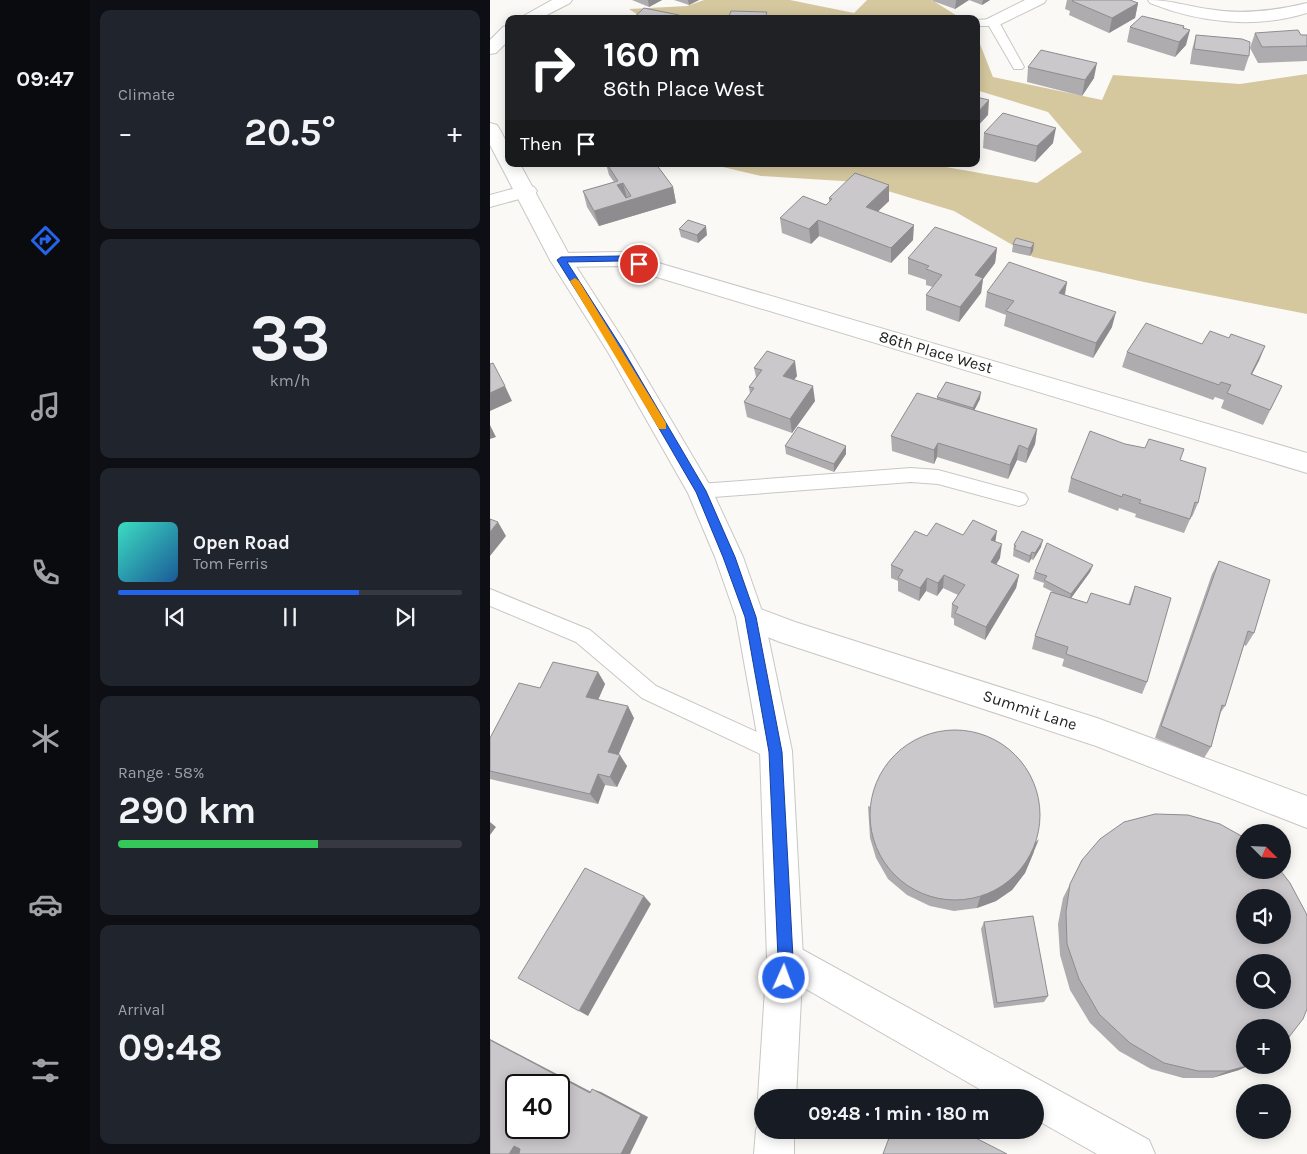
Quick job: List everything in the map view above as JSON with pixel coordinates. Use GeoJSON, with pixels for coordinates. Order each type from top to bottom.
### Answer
{"type":"FeatureCollection","features":[{"type":"Feature","properties":{"kind":"street"},"geometry":{"type":"LineString","coordinates":[[534,15],[564,0]]}},
{"type":"Feature","properties":{"kind":"street"},"geometry":{"type":"LineString","coordinates":[[993,22],[1038,0]]}},
{"type":"Feature","properties":{"kind":"street"},"geometry":{"type":"LineString","coordinates":[[1156,0],[1189,10],[1262,17],[1282,15],[1307,8]]}},
{"type":"Feature","properties":{"kind":"street"},"geometry":{"type":"LineString","coordinates":[[490,49],[505,34]]}},
{"type":"Feature","properties":{"kind":"street"},"geometry":{"type":"LineString","coordinates":[[490,129],[505,154]]}},
{"type":"Feature","properties":{"kind":"street"},"geometry":{"type":"LineString","coordinates":[[513,167],[561,260],[618,350],[700,491],[729,557],[750,617],[776,752],[785,958],[778,1089]]}},
{"type":"Feature","properties":{"kind":"street"},"geometry":{"type":"LineString","coordinates":[[490,201],[527,191]]}},
{"type":"Feature","properties":{"kind":"street","name":"86th Place West"},"geometry":{"type":"LineString","coordinates":[[561,260],[621,259],[1307,463]]}},
{"type":"Feature","properties":{"kind":"street","name":"Summit Lane"},"geometry":{"type":"LineString","coordinates":[[750,617],[790,633],[1097,732],[1307,812]]}},
{"type":"Feature","properties":{"kind":"street"},"geometry":{"type":"LineString","coordinates":[[785,958],[1018,1089]]}},
{"type":"Feature","properties":{"kind":"street"},"geometry":{"type":"LineString","coordinates":[[1044,1104],[1135,1154]]}},
{"type":"Feature","properties":{"kind":"street"},"geometry":{"type":"LineString","coordinates":[[774,1154],[775,1139]]}},
{"type":"Feature","properties":{"kind":"lane"},"geometry":{"type":"LineString","coordinates":[[980,23],[993,22],[1018,67]]}},
{"type":"Feature","properties":{"kind":"lane"},"geometry":{"type":"LineString","coordinates":[[700,491],[761,488],[911,475],[938,477],[1019,499]]}},
{"type":"Feature","properties":{"kind":"lane"},"geometry":{"type":"LineString","coordinates":[[490,597],[583,636],[649,692],[776,752]]}},
{"type":"Feature","properties":{"kind":"shaded area"},"geometry":{"type":"Polygon","coordinates":[[[704,0],[790,0],[854,13],[867,0],[932,0],[956,15],[638,15],[629,9],[687,6],[704,0]]]}},
{"type":"Feature","properties":{"kind":"shaded area"},"geometry":{"type":"Polygon","coordinates":[[[980,44],[993,77],[1102,100],[1113,75],[1240,84],[1307,74],[1307,314],[1144,282],[1033,257],[954,211],[858,182],[761,176],[723,167],[946,167],[1037,183],[1082,152],[1048,112],[980,91],[980,44]]]}},
{"type":"Feature","properties":{"kind":"building"},"geometry":{"type":"Polygon","coordinates":[[[1073,0],[1130,0],[1138,3],[1112,18],[1073,0]]]}},
{"type":"Feature","properties":{"kind":"building"},"geometry":{"type":"Polygon","coordinates":[[[644,8],[679,15],[636,15],[644,8]]]}},
{"type":"Feature","properties":{"kind":"building"},"geometry":{"type":"Polygon","coordinates":[[[731,11],[767,12],[766,15],[730,15],[731,11]]]}},
{"type":"Feature","properties":{"kind":"building"},"geometry":{"type":"Polygon","coordinates":[[[1142,16],[1184,26],[1183,28],[1190,30],[1179,42],[1130,27],[1142,16]]]}},
{"type":"Feature","properties":{"kind":"building"},"geometry":{"type":"Polygon","coordinates":[[[1298,30],[1301,35],[1307,35],[1307,46],[1262,47],[1255,33],[1298,30]]]}},
{"type":"Feature","properties":{"kind":"building"},"geometry":{"type":"Polygon","coordinates":[[[1196,35],[1242,39],[1250,42],[1249,56],[1194,49],[1196,35]]]}},
{"type":"Feature","properties":{"kind":"building"},"geometry":{"type":"Polygon","coordinates":[[[1041,50],[1097,63],[1085,80],[1028,67],[1041,50]]]}},
{"type":"Feature","properties":{"kind":"building"},"geometry":{"type":"Polygon","coordinates":[[[980,98],[989,100],[980,110],[980,98]]]}},
{"type":"Feature","properties":{"kind":"building"},"geometry":{"type":"Polygon","coordinates":[[[1003,113],[1056,128],[1037,146],[984,133],[1003,113]]]}},
{"type":"Feature","properties":{"kind":"building"},"geometry":{"type":"Polygon","coordinates":[[[609,167],[658,167],[673,187],[594,211],[583,191],[618,181],[609,167]],[[623,183],[617,185],[626,198],[631,196],[623,183]]]}},
{"type":"Feature","properties":{"kind":"building"},"geometry":{"type":"Polygon","coordinates":[[[855,173],[889,185],[866,207],[914,225],[891,248],[818,220],[809,229],[780,218],[803,196],[826,205],[832,199],[829,198],[855,173]]]}},
{"type":"Feature","properties":{"kind":"building"},"geometry":{"type":"Polygon","coordinates":[[[688,220],[706,226],[697,235],[679,229],[688,220]]]}},
{"type":"Feature","properties":{"kind":"building"},"geometry":{"type":"Polygon","coordinates":[[[935,227],[997,248],[975,275],[983,278],[960,307],[926,295],[942,275],[926,269],[929,266],[908,258],[935,227]]]}},
{"type":"Feature","properties":{"kind":"building"},"geometry":{"type":"Polygon","coordinates":[[[1016,238],[1034,243],[1031,248],[1013,244],[1016,238]]]}},
{"type":"Feature","properties":{"kind":"building"},"geometry":{"type":"Polygon","coordinates":[[[1009,262],[1067,282],[1059,293],[1116,312],[1096,343],[1006,311],[1014,301],[987,292],[1009,262]]]}},
{"type":"Feature","properties":{"kind":"building"},"geometry":{"type":"Polygon","coordinates":[[[1146,323],[1202,344],[1210,331],[1229,338],[1231,334],[1265,346],[1251,374],[1282,386],[1270,410],[1227,393],[1231,385],[1221,382],[1219,385],[1127,352],[1146,323]]]}},
{"type":"Feature","properties":{"kind":"building"},"geometry":{"type":"Polygon","coordinates":[[[767,351],[795,361],[783,376],[813,386],[790,419],[744,402],[754,388],[749,387],[762,370],[754,368],[767,351]]]}},
{"type":"Feature","properties":{"kind":"building"},"geometry":{"type":"Polygon","coordinates":[[[493,363],[505,386],[490,393],[490,364],[493,363]]]}},
{"type":"Feature","properties":{"kind":"building"},"geometry":{"type":"Polygon","coordinates":[[[946,382],[981,392],[973,408],[937,397],[946,382]]]}},
{"type":"Feature","properties":{"kind":"building"},"geometry":{"type":"Polygon","coordinates":[[[917,393],[1037,429],[1028,449],[1019,445],[1010,465],[938,443],[934,450],[891,436],[917,393]]]}},
{"type":"Feature","properties":{"kind":"building"},"geometry":{"type":"Polygon","coordinates":[[[798,427],[846,446],[834,464],[785,446],[798,427]]]}},
{"type":"Feature","properties":{"kind":"building"},"geometry":{"type":"Polygon","coordinates":[[[1090,431],[1125,444],[1145,448],[1149,439],[1184,449],[1180,460],[1206,468],[1198,503],[1195,502],[1190,519],[1139,503],[1141,500],[1123,494],[1122,497],[1071,478],[1090,431]]]}},
{"type":"Feature","properties":{"kind":"building"},"geometry":{"type":"Polygon","coordinates":[[[490,519],[498,522],[490,532],[490,519]]]}},
{"type":"Feature","properties":{"kind":"building"},"geometry":{"type":"Polygon","coordinates":[[[973,520],[997,531],[991,540],[1002,544],[991,562],[1019,575],[986,627],[955,613],[958,607],[952,604],[965,585],[944,575],[938,583],[927,578],[920,588],[898,578],[903,570],[891,565],[915,531],[927,536],[936,523],[963,535],[973,520]]]}},
{"type":"Feature","properties":{"kind":"building"},"geometry":{"type":"Polygon","coordinates":[[[1022,531],[1043,540],[1035,553],[1032,552],[1030,556],[1014,549],[1016,546],[1014,545],[1022,531]]]}},
{"type":"Feature","properties":{"kind":"building"},"geometry":{"type":"Polygon","coordinates":[[[1047,543],[1093,565],[1071,594],[1044,580],[1047,576],[1035,572],[1047,543]]]}},
{"type":"Feature","properties":{"kind":"building"},"geometry":{"type":"Polygon","coordinates":[[[1219,561],[1270,580],[1254,633],[1248,631],[1225,706],[1222,705],[1211,747],[1161,726],[1219,561]]]}},
{"type":"Feature","properties":{"kind":"building"},"geometry":{"type":"Polygon","coordinates":[[[1135,586],[1171,598],[1147,682],[1066,654],[1068,647],[1035,636],[1051,592],[1087,603],[1091,593],[1130,605],[1135,586]]]}},
{"type":"Feature","properties":{"kind":"building"},"geometry":{"type":"Polygon","coordinates":[[[553,662],[598,672],[586,697],[628,706],[608,752],[620,755],[610,777],[598,774],[590,794],[490,771],[490,738],[519,683],[540,688],[553,662]]]}},
{"type":"Feature","properties":{"kind":"building"},"geometry":{"type":"Polygon","coordinates":[[[963,730],[988,736],[1009,749],[1021,761],[1037,790],[1040,815],[1039,832],[1034,848],[1021,869],[1009,881],[980,897],[947,900],[922,894],[901,881],[889,869],[873,840],[870,807],[876,782],[889,761],[901,749],[930,733],[963,730]]]}},
{"type":"Feature","properties":{"kind":"building"},"geometry":{"type":"Polygon","coordinates":[[[1155,814],[1188,815],[1220,824],[1236,833],[1236,879],[1287,879],[1307,916],[1307,1009],[1303,1019],[1291,1034],[1291,1019],[1236,1019],[1236,1069],[1228,1071],[1198,1071],[1164,1063],[1130,1043],[1099,1014],[1079,979],[1067,944],[1066,912],[1070,884],[1082,860],[1100,839],[1124,822],[1155,814]]]}},
{"type":"Feature","properties":{"kind":"building"},"geometry":{"type":"Polygon","coordinates":[[[585,868],[644,896],[579,1011],[518,978],[585,868]]]}},
{"type":"Feature","properties":{"kind":"building"},"geometry":{"type":"Polygon","coordinates":[[[1033,916],[1048,996],[997,1003],[984,922],[1033,916]]]}},
{"type":"Feature","properties":{"kind":"building"},"geometry":{"type":"Polygon","coordinates":[[[490,1040],[554,1074],[505,1074],[505,1139],[570,1139],[570,1082],[590,1093],[592,1089],[641,1115],[621,1154],[519,1154],[520,1149],[514,1146],[509,1154],[490,1154],[490,1040]]]}},
{"type":"Feature","properties":{"kind":"building"},"geometry":{"type":"Polygon","coordinates":[[[889,1139],[978,1139],[1007,1154],[883,1154],[889,1139]]]}},
{"type":"Feature","properties":{"kind":"slow traffic"},"geometry":{"type":"LineString","coordinates":[[575,281],[663,426]]}},
{"type":"Feature","properties":{"kind":"route"},"geometry":{"type":"LineString","coordinates":[[639,264],[621,259],[561,260],[618,350],[700,491],[729,557],[750,617],[762,668],[776,752],[785,958],[784,978]]}}]}
